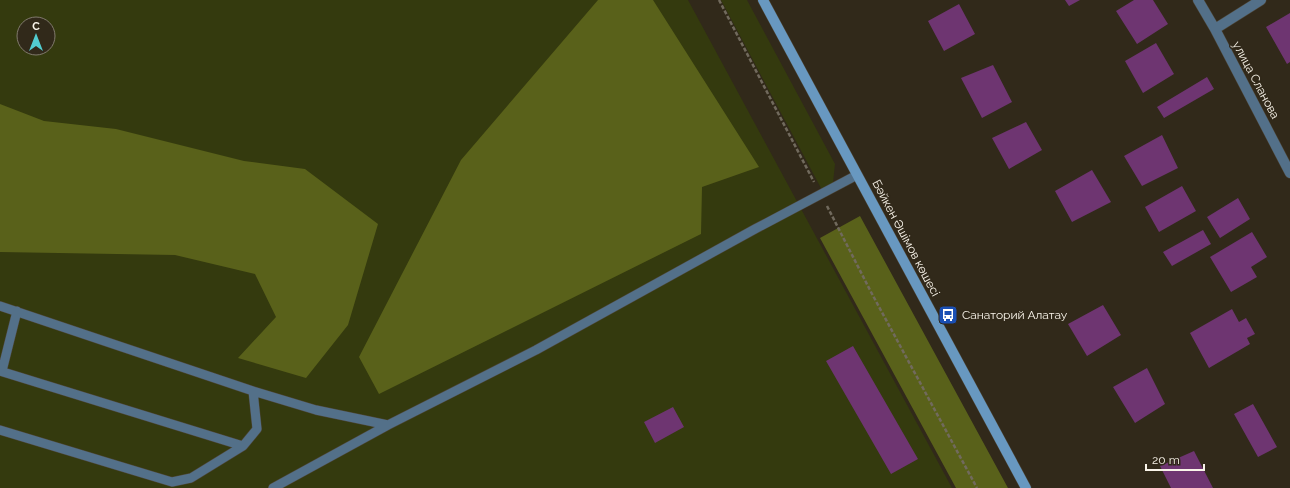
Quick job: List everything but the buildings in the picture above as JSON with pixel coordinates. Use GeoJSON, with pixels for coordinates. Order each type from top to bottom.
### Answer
{"type":"FeatureCollection","features":[{"type":"Feature","properties":{"kind":"main road","name":"Бәйкен Әшімов көшесі"},"geometry":{"type":"LineString","coordinates":[[763,0],[1026,488]]}},
{"type":"Feature","properties":{"kind":"street","name":"улица Сланова"},"geometry":{"type":"LineString","coordinates":[[1198,0],[1215,29],[1290,173]]}},
{"type":"Feature","properties":{"kind":"street"},"geometry":{"type":"LineString","coordinates":[[1215,29],[1261,0]]}},
{"type":"Feature","properties":{"kind":"lane"},"geometry":{"type":"LineString","coordinates":[[273,488],[388,425],[536,350],[857,175]]}},
{"type":"Feature","properties":{"kind":"lane"},"geometry":{"type":"LineString","coordinates":[[0,306],[254,391],[316,410],[388,425]]}},
{"type":"Feature","properties":{"kind":"lane"},"geometry":{"type":"LineString","coordinates":[[17,311],[1,371],[243,446]]}},
{"type":"Feature","properties":{"kind":"lane"},"geometry":{"type":"LineString","coordinates":[[0,430],[172,482],[181,482],[192,478],[243,446],[257,429],[254,391]]}},
{"type":"Feature","properties":{"kind":"path"},"geometry":{"type":"LineString","coordinates":[[719,0],[871,292],[977,488]]}},
{"type":"Feature","properties":{"kind":"green space"},"geometry":{"type":"Polygon","coordinates":[[[0,0],[688,0],[952,488],[0,488],[0,0]]]}},
{"type":"Feature","properties":{"kind":"green space"},"geometry":{"type":"Polygon","coordinates":[[[598,0],[653,0],[759,167],[702,187],[701,234],[379,394],[359,357],[461,160],[598,0]]]}},
{"type":"Feature","properties":{"kind":"green space"},"geometry":{"type":"Polygon","coordinates":[[[721,0],[747,0],[835,164],[833,183],[822,190],[721,0]]]}},
{"type":"Feature","properties":{"kind":"green space"},"geometry":{"type":"Polygon","coordinates":[[[0,104],[44,121],[116,129],[244,161],[305,169],[378,224],[348,325],[306,378],[238,358],[276,317],[255,274],[175,255],[0,252],[0,104]]]}},
{"type":"Feature","properties":{"kind":"green space"},"geometry":{"type":"Polygon","coordinates":[[[860,216],[1008,488],[956,488],[820,238],[860,216]]]}},
{"type":"Feature","properties":{"kind":"place","name":"Санаторий Алатау"},"geometry":{"type":"Point","coordinates":[948,315]}}]}
